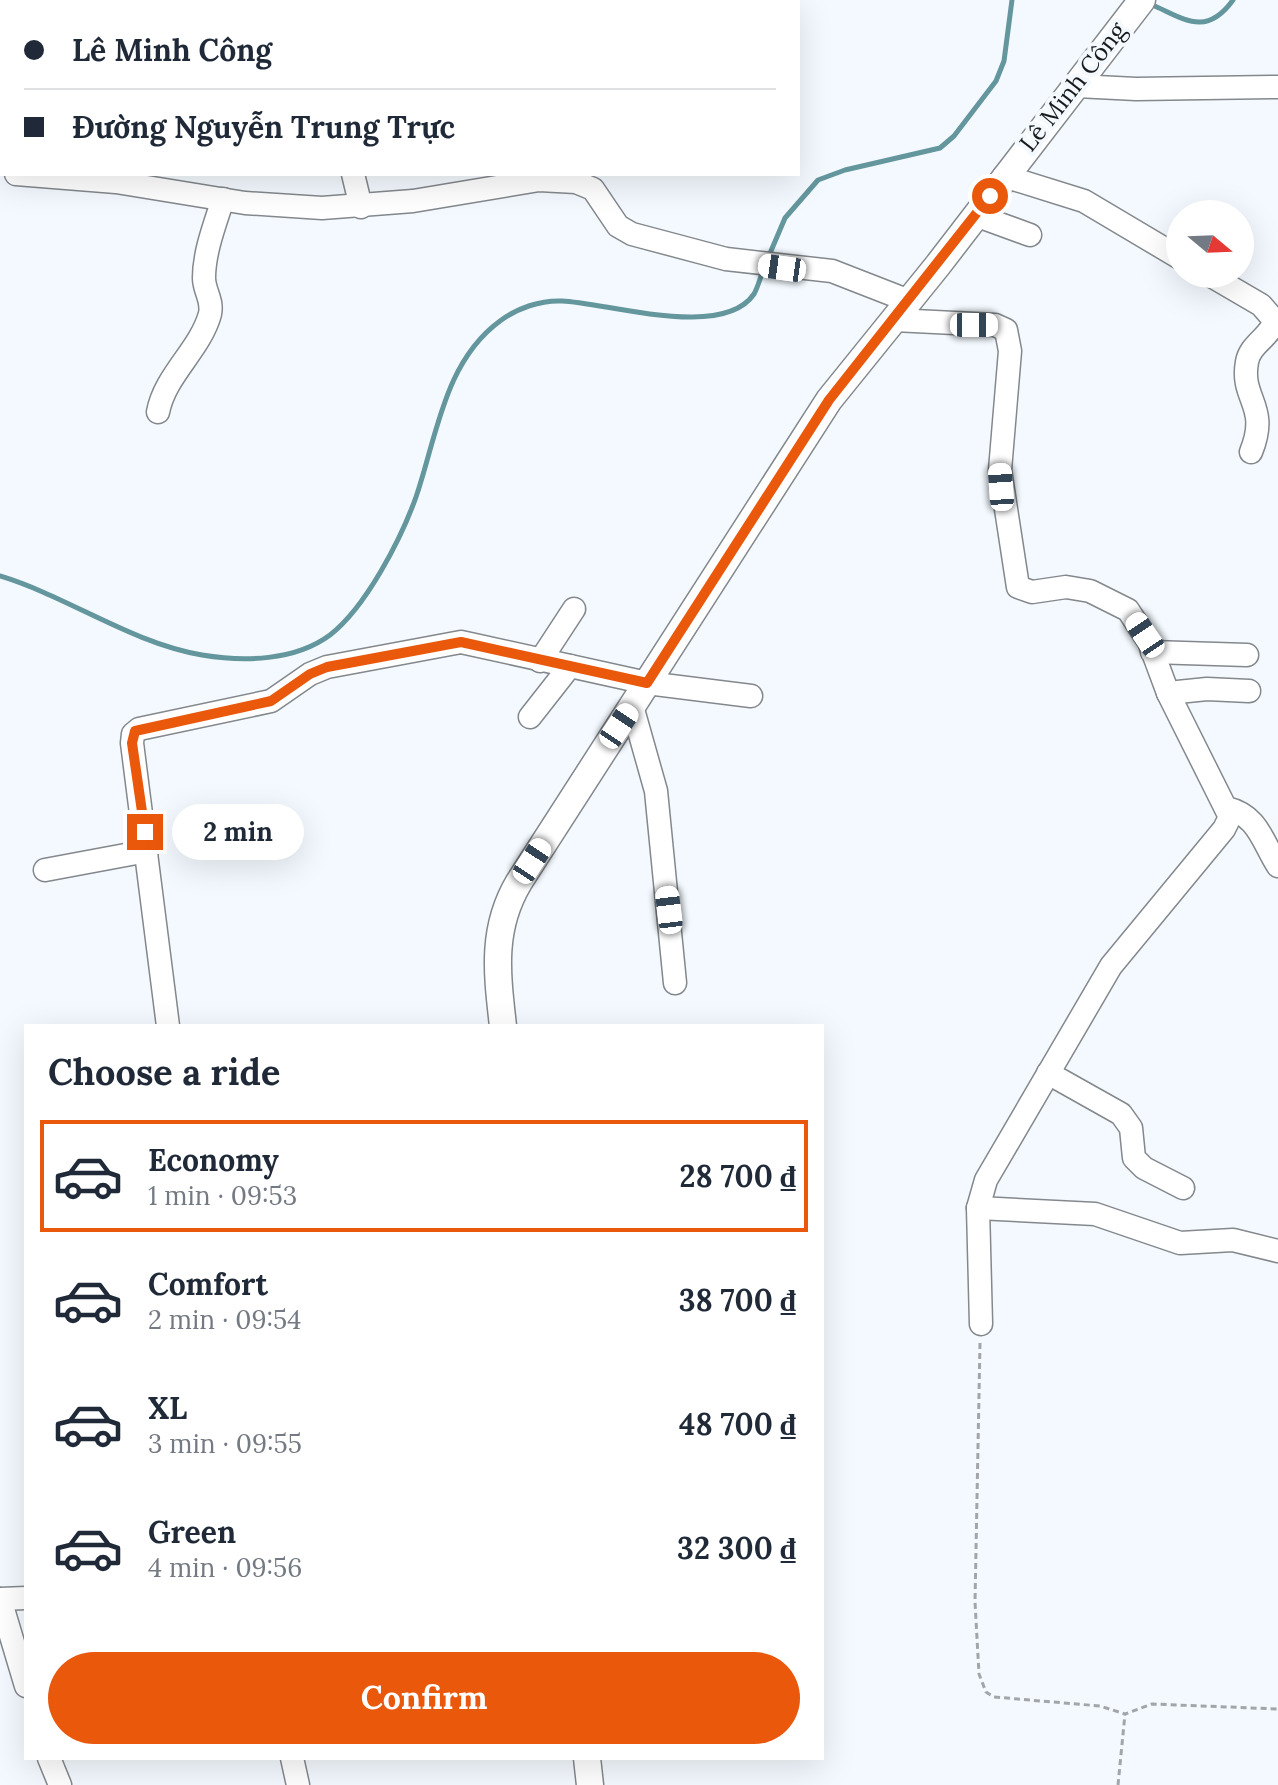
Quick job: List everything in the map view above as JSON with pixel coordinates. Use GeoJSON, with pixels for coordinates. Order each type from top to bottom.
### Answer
{"type":"FeatureCollection","features":[{"type":"Feature","properties":{"kind":"main road","name":"Lê Minh Công"},"geometry":{"type":"LineString","coordinates":[[503,1024],[497,941],[507,905],[799,441],[1142,0]]}},
{"type":"Feature","properties":{"kind":"main road"},"geometry":{"type":"LineString","coordinates":[[587,1760],[590,1785]]}},
{"type":"Feature","properties":{"kind":"street"},"geometry":{"type":"LineString","coordinates":[[1077,86],[1136,89],[1278,87]]}},
{"type":"Feature","properties":{"kind":"street"},"geometry":{"type":"LineString","coordinates":[[66,176],[117,178],[223,199],[292,207],[361,207],[539,180],[576,182],[593,189],[618,226],[632,234],[710,256],[832,271],[902,310],[995,325],[1006,330],[1010,351],[1000,470],[1018,587],[1032,592],[1074,587],[1112,599],[1128,610],[1152,652],[1168,693],[1230,817],[1111,966],[986,1180],[978,1208],[981,1324]]}},
{"type":"Feature","properties":{"kind":"street"},"geometry":{"type":"LineString","coordinates":[[353,176],[361,207]]}},
{"type":"Feature","properties":{"kind":"street"},"geometry":{"type":"LineString","coordinates":[[1004,176],[1093,205],[1166,249]]}},
{"type":"Feature","properties":{"kind":"street"},"geometry":{"type":"LineString","coordinates":[[158,412],[161,396],[202,333],[210,313],[211,301],[203,280],[210,240],[223,199]]}},
{"type":"Feature","properties":{"kind":"street"},"geometry":{"type":"LineString","coordinates":[[975,215],[1030,235]]}},
{"type":"Feature","properties":{"kind":"street"},"geometry":{"type":"LineString","coordinates":[[1232,288],[1261,305],[1275,321],[1247,362],[1249,391],[1260,422],[1251,452]]}},
{"type":"Feature","properties":{"kind":"street"},"geometry":{"type":"LineString","coordinates":[[540,661],[574,609]]}},
{"type":"Feature","properties":{"kind":"street"},"geometry":{"type":"LineString","coordinates":[[168,1024],[133,734],[143,728],[271,701],[310,674],[327,667],[446,643],[473,643],[540,661],[647,683],[751,696]]}},
{"type":"Feature","properties":{"kind":"street"},"geometry":{"type":"LineString","coordinates":[[1152,652],[1247,655]]}},
{"type":"Feature","properties":{"kind":"street"},"geometry":{"type":"LineString","coordinates":[[530,717],[570,666]]}},
{"type":"Feature","properties":{"kind":"street"},"geometry":{"type":"LineString","coordinates":[[1168,693],[1207,689],[1249,691]]}},
{"type":"Feature","properties":{"kind":"street"},"geometry":{"type":"LineString","coordinates":[[632,706],[656,791],[675,983]]}},
{"type":"Feature","properties":{"kind":"street"},"geometry":{"type":"LineString","coordinates":[[1226,808],[1242,812],[1255,822],[1278,866]]}},
{"type":"Feature","properties":{"kind":"street"},"geometry":{"type":"LineString","coordinates":[[45,870],[147,851]]}},
{"type":"Feature","properties":{"kind":"street"},"geometry":{"type":"LineString","coordinates":[[1048,1073],[1121,1114],[1131,1128],[1134,1158],[1144,1168],[1183,1188]]}},
{"type":"Feature","properties":{"kind":"street"},"geometry":{"type":"LineString","coordinates":[[978,1208],[1095,1214],[1180,1243],[1233,1240],[1278,1251]]}},
{"type":"Feature","properties":{"kind":"street"},"geometry":{"type":"LineString","coordinates":[[24,1598],[0,1599],[24,1675]]}},
{"type":"Feature","properties":{"kind":"street"},"geometry":{"type":"LineString","coordinates":[[50,1760],[60,1785]]}},
{"type":"Feature","properties":{"kind":"street"},"geometry":{"type":"LineString","coordinates":[[292,1760],[298,1785]]}},
{"type":"Feature","properties":{"kind":"path"},"geometry":{"type":"LineString","coordinates":[[981,1324],[975,1561],[981,1681],[986,1692],[994,1697],[1100,1706],[1125,1714],[1152,1704],[1278,1709]]}},
{"type":"Feature","properties":{"kind":"path"},"geometry":{"type":"LineString","coordinates":[[1118,1785],[1125,1714]]}},
{"type":"Feature","properties":{"kind":"waterway"},"geometry":{"type":"LineString","coordinates":[[768,258],[785,218],[818,180],[845,170],[940,148],[954,136],[996,81],[1004,61],[1012,0]]}},
{"type":"Feature","properties":{"kind":"waterway"},"geometry":{"type":"LineString","coordinates":[[1150,4],[1183,19],[1203,22],[1223,12],[1233,0]]}},
{"type":"Feature","properties":{"kind":"waterway"},"geometry":{"type":"LineString","coordinates":[[0,576],[150,641],[176,649],[202,655],[252,659],[301,650],[316,644],[343,623],[357,608],[381,571],[416,497],[454,379],[481,338],[500,321],[530,306],[554,301],[664,316],[717,315],[739,308],[754,294],[763,271]]}},
{"type":"Feature","properties":{"kind":"route"},"geometry":{"type":"LineString","coordinates":[[145,832],[132,743],[135,731],[271,701],[310,674],[327,667],[461,642],[647,683],[780,471],[829,400],[990,196]]}}]}
